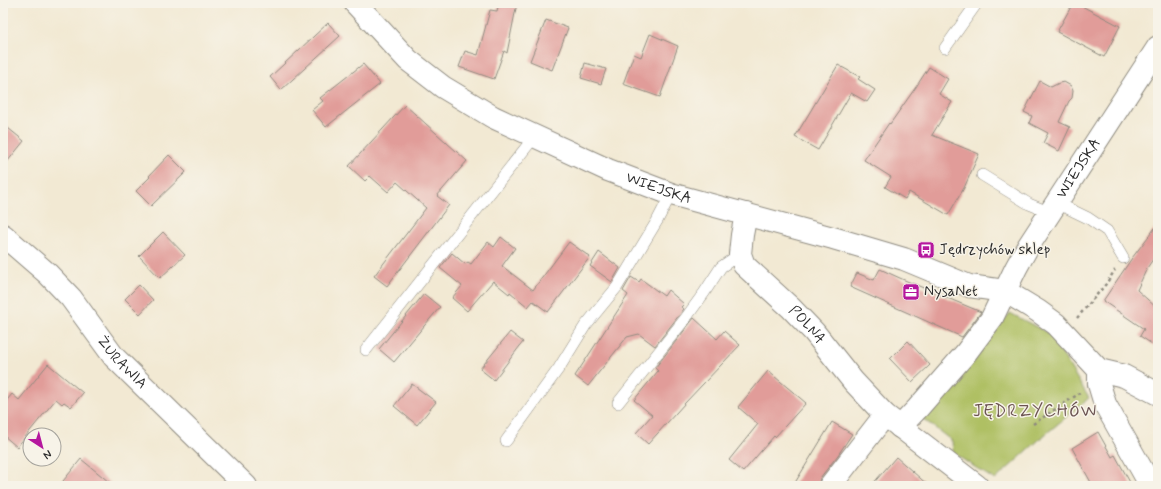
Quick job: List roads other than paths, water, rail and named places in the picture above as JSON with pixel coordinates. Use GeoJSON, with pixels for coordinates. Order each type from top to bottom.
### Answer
{"type":"FeatureCollection","features":[{"type":"Feature","properties":{"kind":"street","name":"WIEJSKA"},"geometry":{"type":"LineString","coordinates":[[355,3],[408,60],[443,87],[493,116],[608,170],[671,194],[904,259],[969,286],[1005,291],[1056,324],[1065,333],[1099,377]]}},
{"type":"Feature","properties":{"kind":"street","name":"WIEJSKA"},"geometry":{"type":"LineString","coordinates":[[1005,291],[1016,268],[1158,47]]}},
{"type":"Feature","properties":{"kind":"street"},"geometry":{"type":"LineString","coordinates":[[740,254],[746,214]]}},
{"type":"Feature","properties":{"kind":"street","name":"ŻURAWIA"},"geometry":{"type":"LineString","coordinates":[[3,235],[48,274],[71,298],[114,357],[246,486]]}},
{"type":"Feature","properties":{"kind":"street","name":"POLNA"},"geometry":{"type":"LineString","coordinates":[[740,254],[744,265],[791,308],[814,332],[853,381],[892,421],[977,486]]}},
{"type":"Feature","properties":{"kind":"street"},"geometry":{"type":"LineString","coordinates":[[830,486],[892,421],[918,408],[965,354],[992,318],[1005,291]]}},
{"type":"Feature","properties":{"kind":"street"},"geometry":{"type":"LineString","coordinates":[[1150,486],[1105,404],[1099,377],[1124,376],[1158,394]]}},
{"type":"Feature","properties":{"kind":"lane"},"geometry":{"type":"LineString","coordinates":[[945,48],[977,3]]}},
{"type":"Feature","properties":{"kind":"lane"},"geometry":{"type":"LineString","coordinates":[[366,350],[534,136]]}},
{"type":"Feature","properties":{"kind":"lane"},"geometry":{"type":"LineString","coordinates":[[982,175],[1029,204],[1054,208],[1088,218],[1107,230],[1123,258]]}},
{"type":"Feature","properties":{"kind":"lane"},"geometry":{"type":"LineString","coordinates":[[506,442],[559,368],[585,326],[617,287],[657,222],[671,194]]}},
{"type":"Feature","properties":{"kind":"lane"},"geometry":{"type":"LineString","coordinates":[[618,403],[685,320],[721,266],[740,254]]}},
{"type":"Feature","properties":{"kind":"place","name":"Jędrzychów sklep"},"geometry":{"type":"Point","coordinates":[926,250]}},
{"type":"Feature","properties":{"kind":"place","name":"NysaNet"},"geometry":{"type":"Point","coordinates":[911,292]}},
{"type":"Feature","properties":{"kind":"district","name":"JĘDRZYCHÓW"},"geometry":{"type":"Point","coordinates":[1035,411]}}]}
